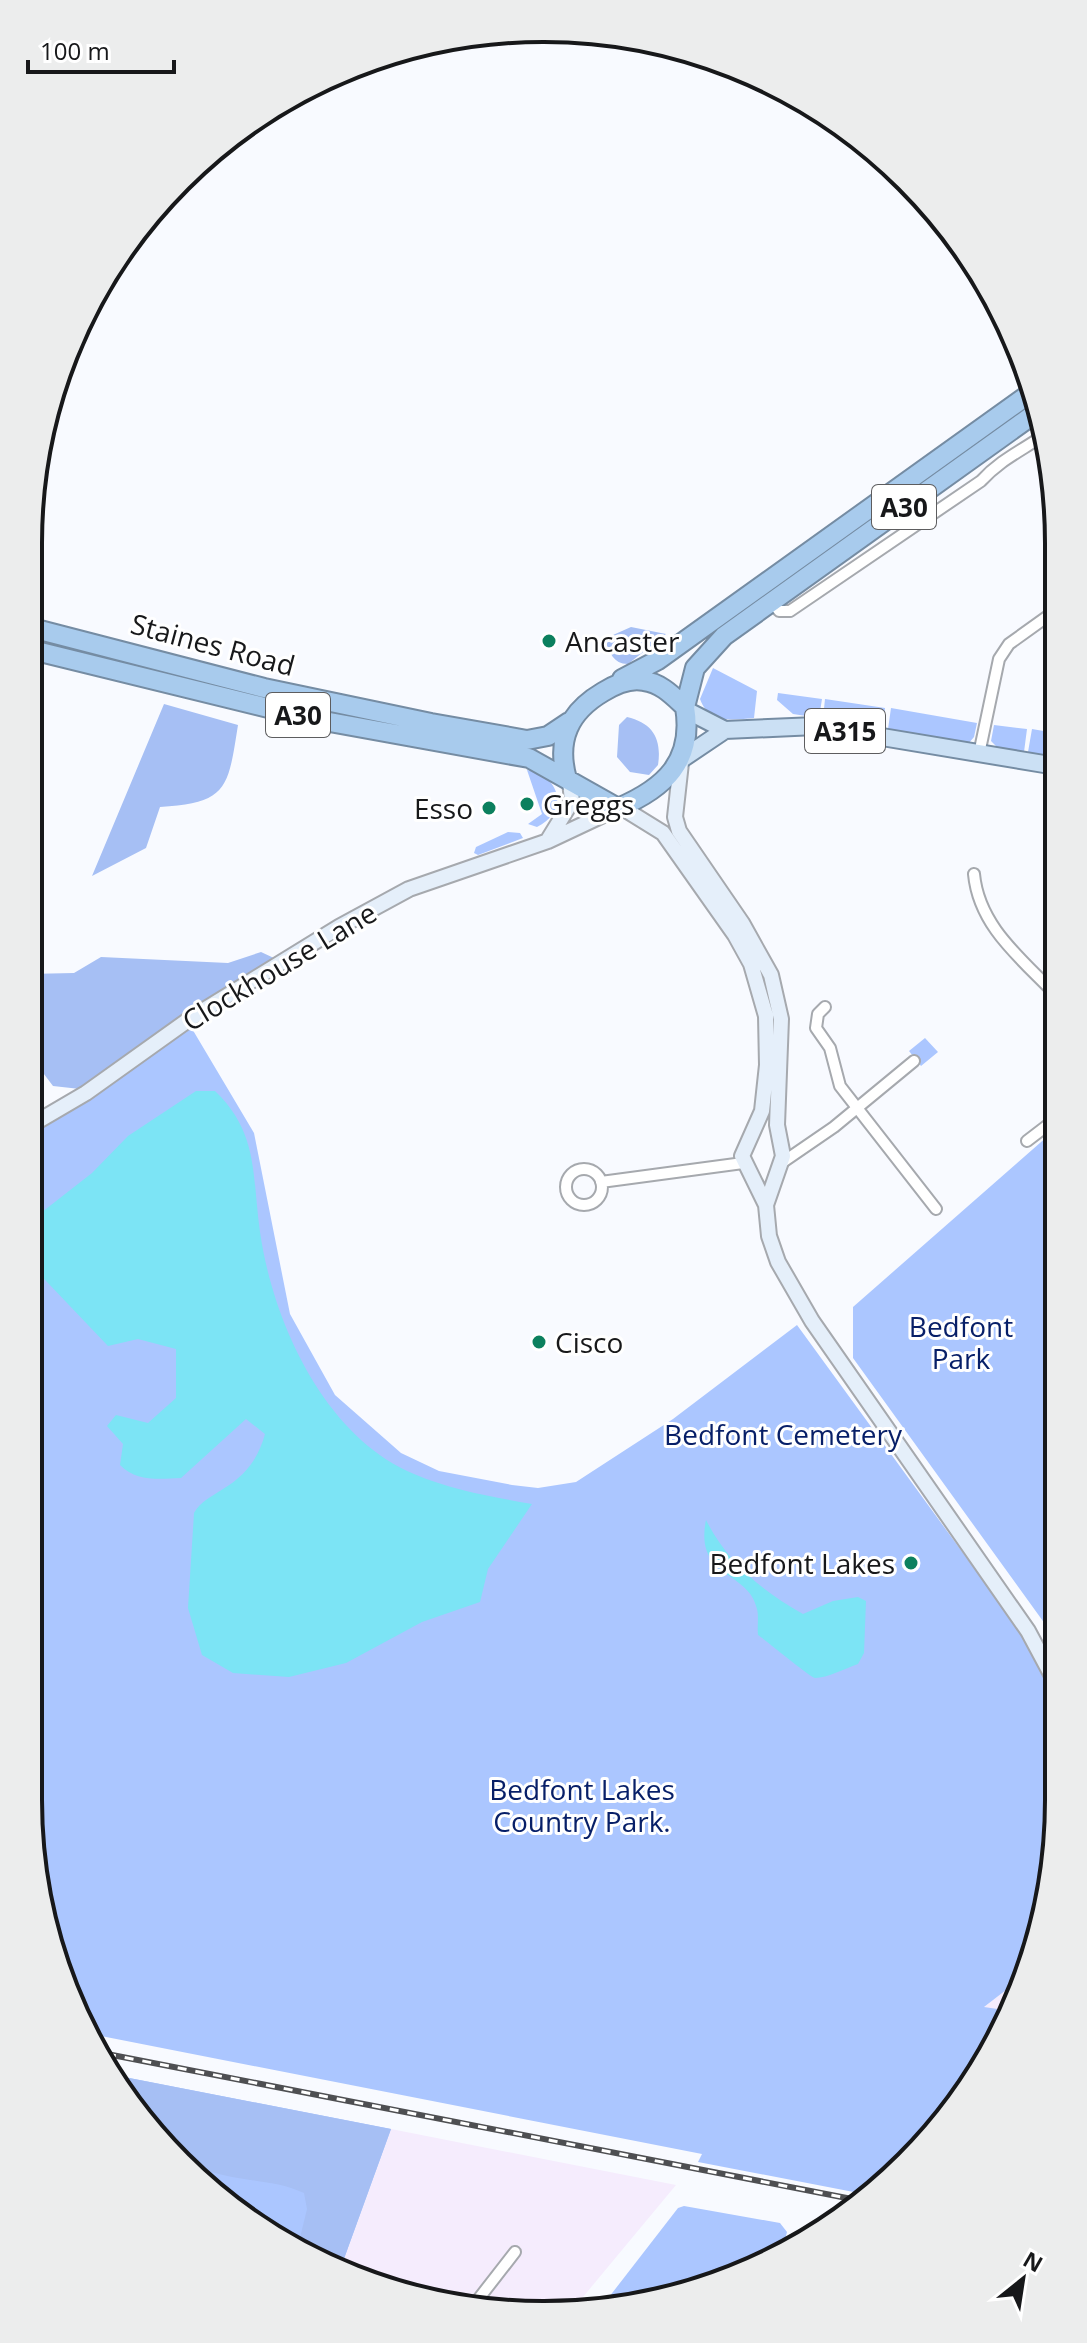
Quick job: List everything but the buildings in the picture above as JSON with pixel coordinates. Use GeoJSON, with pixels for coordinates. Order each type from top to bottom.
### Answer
{"type":"FeatureCollection","features":[{"type":"Feature","properties":{"kind":"highway","name":"A30"},"geometry":{"type":"LineString","coordinates":[[620,683],[625,675],[658,660],[1023,398]]}},
{"type":"Feature","properties":{"kind":"highway","name":"A30"},"geometry":{"type":"LineString","coordinates":[[686,708],[688,685],[708,651],[771,601],[998,451],[1029,420]]}},
{"type":"Feature","properties":{"kind":"highway","name":"Staines Road"},"geometry":{"type":"LineString","coordinates":[[42,631],[340,706],[527,740],[548,736],[569,722]]}},
{"type":"Feature","properties":{"kind":"highway","name":"Staines Road"},"geometry":{"type":"LineString","coordinates":[[42,652],[313,719],[529,758],[569,780]]}},
{"type":"Feature","properties":{"kind":"highway"},"geometry":{"type":"LineString","coordinates":[[649,681],[665,689],[686,708],[682,761],[619,807],[569,780],[563,749],[569,722],[585,704],[620,683],[649,681]]}},
{"type":"Feature","properties":{"kind":"main road","name":"A315"},"geometry":{"type":"LineString","coordinates":[[686,708],[725,730],[816,726],[1045,764]]}},
{"type":"Feature","properties":{"kind":"main road"},"geometry":{"type":"LineString","coordinates":[[682,761],[725,730]]}},
{"type":"Feature","properties":{"kind":"street"},"geometry":{"type":"LineString","coordinates":[[998,451],[1019,453],[1034,442]]}},
{"type":"Feature","properties":{"kind":"street"},"geometry":{"type":"LineString","coordinates":[[979,754],[999,659],[1009,644],[1045,618]]}},
{"type":"Feature","properties":{"kind":"street"},"geometry":{"type":"LineString","coordinates":[[682,761],[675,817],[679,831],[742,923],[771,975],[781,1019],[778,1143],[781,1165],[766,1205],[772,1248],[812,1321],[1028,1631],[1045,1663]]}},
{"type":"Feature","properties":{"kind":"street"},"geometry":{"type":"LineString","coordinates":[[548,841],[572,801],[569,780]]}},
{"type":"Feature","properties":{"kind":"street"},"geometry":{"type":"LineString","coordinates":[[619,807],[663,833],[735,935],[751,964],[766,1016],[767,1065],[762,1111],[753,1137],[743,1150],[743,1163],[753,1175],[760,1198],[766,1205]]}},
{"type":"Feature","properties":{"kind":"street","name":"Clockhouse Lane"},"geometry":{"type":"LineString","coordinates":[[42,1119],[86,1093],[191,1018],[409,889],[548,841],[619,807]]}},
{"type":"Feature","properties":{"kind":"street"},"geometry":{"type":"LineString","coordinates":[[974,874],[979,901],[989,924],[1045,983]]}},
{"type":"Feature","properties":{"kind":"street"},"geometry":{"type":"LineString","coordinates":[[825,1007],[818,1014],[816,1028],[830,1048],[840,1086],[936,1209]]}},
{"type":"Feature","properties":{"kind":"street"},"geometry":{"type":"LineString","coordinates":[[753,1175],[770,1176],[806,1143],[834,1127],[914,1061]]}},
{"type":"Feature","properties":{"kind":"street"},"geometry":{"type":"LineString","coordinates":[[1027,1141],[1045,1127]]}},
{"type":"Feature","properties":{"kind":"street"},"geometry":{"type":"LineString","coordinates":[[753,1137],[768,1136],[778,1143],[806,1143]]}},
{"type":"Feature","properties":{"kind":"street"},"geometry":{"type":"LineString","coordinates":[[601,1182],[743,1163]]}},
{"type":"Feature","properties":{"kind":"street"},"geometry":{"type":"LineString","coordinates":[[480,2297],[515,2252]]}},
{"type":"Feature","properties":{"kind":"shaded area"},"geometry":{"type":"Polygon","coordinates":[[[631,627],[666,634],[628,664],[619,662],[613,656],[604,639],[631,627]]]}},
{"type":"Feature","properties":{"kind":"shaded area"},"geometry":{"type":"Polygon","coordinates":[[[164,704],[238,725],[227,778],[212,796],[182,805],[160,807],[146,848],[92,876],[164,704]]]}},
{"type":"Feature","properties":{"kind":"shaded area"},"geometry":{"type":"Polygon","coordinates":[[[627,717],[643,723],[657,740],[658,765],[649,775],[630,772],[617,757],[619,725],[627,717]]]}},
{"type":"Feature","properties":{"kind":"shaded area"},"geometry":{"type":"Polygon","coordinates":[[[261,952],[276,959],[80,1089],[53,1086],[42,1071],[42,974],[74,973],[101,957],[228,963],[261,952]]]}},
{"type":"Feature","properties":{"kind":"shaded area"},"geometry":{"type":"Polygon","coordinates":[[[196,1091],[215,1091],[239,1123],[251,1156],[260,1232],[277,1303],[308,1373],[330,1405],[354,1433],[382,1457],[414,1474],[457,1489],[532,1504],[488,1569],[480,1602],[422,1622],[346,1663],[289,1677],[233,1673],[202,1655],[188,1608],[194,1513],[203,1502],[245,1472],[255,1459],[265,1434],[246,1419],[181,1478],[148,1478],[127,1470],[120,1465],[123,1444],[107,1426],[116,1415],[148,1423],[176,1398],[176,1349],[138,1339],[108,1346],[42,1277],[42,1212],[92,1173],[128,1136],[196,1091]]]}},
{"type":"Feature","properties":{"kind":"shaded area"},"geometry":{"type":"Polygon","coordinates":[[[706,1520],[724,1549],[747,1574],[803,1614],[833,1601],[858,1597],[866,1601],[864,1653],[858,1664],[815,1678],[758,1635],[758,1612],[752,1596],[715,1564],[708,1553],[704,1539],[706,1520]]]}},
{"type":"Feature","properties":{"kind":"shaded area"},"geometry":{"type":"Polygon","coordinates":[[[1008,1989],[998,2010],[983,2008],[1008,1989]]]}},
{"type":"Feature","properties":{"kind":"shaded area"},"geometry":{"type":"Polygon","coordinates":[[[127,2077],[391,2129],[344,2259],[300,2238],[307,2209],[304,2193],[280,2185],[205,2170],[166,2130],[127,2077]]]}},
{"type":"Feature","properties":{"kind":"shaded area"},"geometry":{"type":"Polygon","coordinates":[[[391,2129],[676,2185],[581,2300],[478,2297],[414,2284],[344,2259],[391,2129]]]}},
{"type":"Feature","properties":{"kind":"green space"},"geometry":{"type":"Polygon","coordinates":[[[713,668],[757,691],[754,718],[722,719],[704,707],[700,699],[713,668]]]}},
{"type":"Feature","properties":{"kind":"green space"},"geometry":{"type":"Polygon","coordinates":[[[778,693],[822,699],[819,718],[793,714],[777,700],[778,693]]]}},
{"type":"Feature","properties":{"kind":"green space"},"geometry":{"type":"Polygon","coordinates":[[[825,699],[885,708],[883,727],[823,718],[825,699]]]}},
{"type":"Feature","properties":{"kind":"green space"},"geometry":{"type":"Polygon","coordinates":[[[891,708],[977,723],[974,737],[968,744],[888,729],[891,708]]]}},
{"type":"Feature","properties":{"kind":"green space"},"geometry":{"type":"Polygon","coordinates":[[[994,725],[1027,729],[1024,752],[997,747],[991,741],[994,725]]]}},
{"type":"Feature","properties":{"kind":"green space"},"geometry":{"type":"Polygon","coordinates":[[[1032,729],[1045,731],[1045,755],[1028,752],[1032,729]]]}},
{"type":"Feature","properties":{"kind":"green space"},"geometry":{"type":"Polygon","coordinates":[[[527,770],[547,779],[557,795],[554,812],[537,827],[528,824],[542,814],[527,770]]]}},
{"type":"Feature","properties":{"kind":"green space"},"geometry":{"type":"Polygon","coordinates":[[[508,832],[520,833],[523,838],[478,855],[474,853],[476,847],[508,832]]]}},
{"type":"Feature","properties":{"kind":"green space","name":"Bedfont Lakes Country Park."},"geometry":{"type":"Polygon","coordinates":[[[191,1027],[254,1133],[290,1314],[335,1395],[401,1453],[439,1471],[538,1488],[576,1482],[673,1419],[797,1325],[1041,1660],[1045,1672],[1045,1800],[1041,1865],[1018,1961],[1008,1988],[984,2007],[999,2009],[978,2050],[941,2105],[898,2154],[855,2192],[698,2162],[702,2154],[102,2036],[80,1991],[59,1929],[46,1865],[43,1832],[42,1128],[191,1027]]]}},
{"type":"Feature","properties":{"kind":"green space"},"geometry":{"type":"Polygon","coordinates":[[[925,1038],[938,1052],[921,1066],[909,1051],[925,1038]]]}},
{"type":"Feature","properties":{"kind":"green space","name":"Bedfont Park"},"geometry":{"type":"Polygon","coordinates":[[[1045,1139],[1045,1624],[853,1358],[853,1307],[1045,1139]]]}},
{"type":"Feature","properties":{"kind":"green space"},"geometry":{"type":"Polygon","coordinates":[[[127,2077],[391,2129],[344,2259],[293,2234],[213,2177],[166,2130],[127,2077]]]}},
{"type":"Feature","properties":{"kind":"green space"},"geometry":{"type":"Polygon","coordinates":[[[684,2206],[780,2223],[787,2232],[785,2238],[705,2274],[609,2297],[678,2208],[684,2206]]]}},
{"type":"Feature","properties":{"kind":"railway"},"geometry":{"type":"LineString","coordinates":[[112,2055],[847,2198]]}},
{"type":"Feature","properties":{"kind":"place","name":"Ancaster"},"geometry":{"type":"Point","coordinates":[549,641]}},
{"type":"Feature","properties":{"kind":"place","name":"Greggs"},"geometry":{"type":"Point","coordinates":[527,804]}},
{"type":"Feature","properties":{"kind":"place","name":"Esso"},"geometry":{"type":"Point","coordinates":[489,808]}},
{"type":"Feature","properties":{"kind":"place","name":"Cisco"},"geometry":{"type":"Point","coordinates":[539,1342]}},
{"type":"Feature","properties":{"kind":"place","name":"Bedfont Lakes"},"geometry":{"type":"Point","coordinates":[911,1563]}},
{"type":"Feature","properties":{"kind":"park label","name":"Bedfont Cemetery"},"geometry":{"type":"Point","coordinates":[783,1434]}}]}
